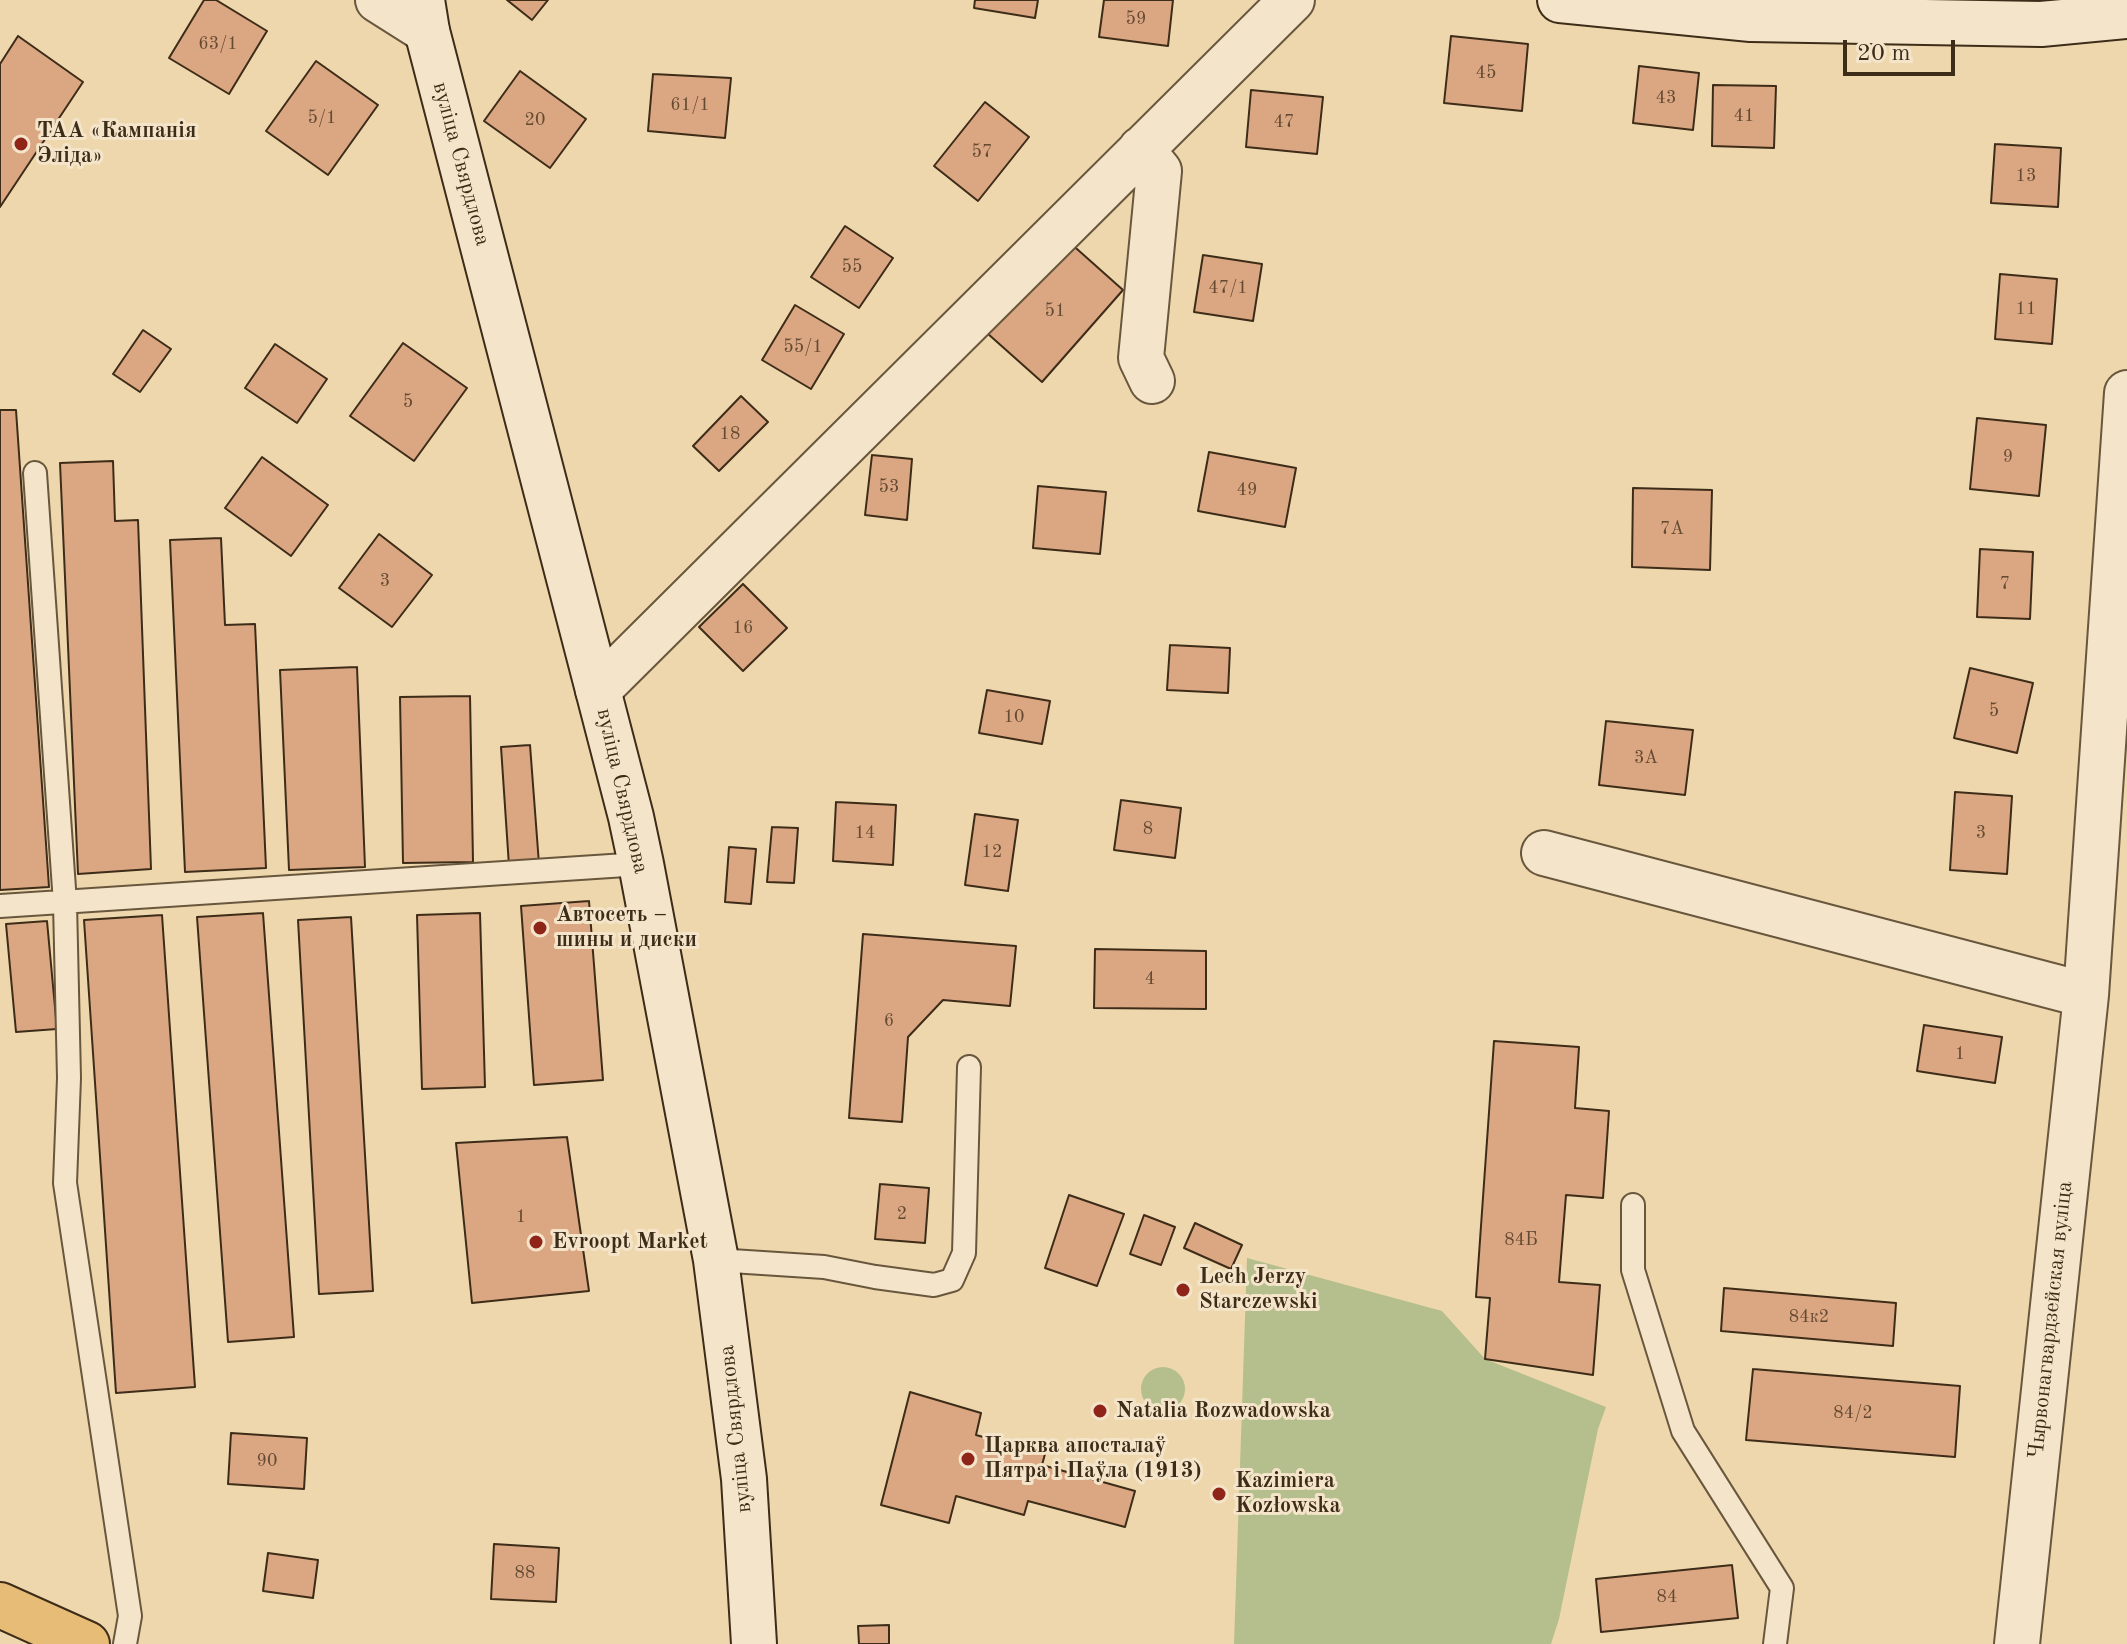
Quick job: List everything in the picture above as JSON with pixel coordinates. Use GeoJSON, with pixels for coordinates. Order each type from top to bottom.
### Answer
{"type":"FeatureCollection","features":[{"type":"Feature","properties":{"kind":"main road"},"geometry":{"type":"LineString","coordinates":[[0,1605],[87,1644]]}},
{"type":"Feature","properties":{"kind":"street"},"geometry":{"type":"LineString","coordinates":[[378,0],[424,16]]}},
{"type":"Feature","properties":{"kind":"street"},"geometry":{"type":"LineString","coordinates":[[598,690],[1292,0]]}},
{"type":"Feature","properties":{"kind":"street"},"geometry":{"type":"LineString","coordinates":[[1560,0],[1751,19],[2041,24],[2127,16]]}},
{"type":"Feature","properties":{"kind":"street","name":"вуліца Свярдлова"},"geometry":{"type":"LineString","coordinates":[[424,16],[641,864],[716,1260],[744,1479],[754,1644]]}},
{"type":"Feature","properties":{"kind":"street"},"geometry":{"type":"LineString","coordinates":[[1141,149],[1159,171],[1141,358],[1152,381]]}},
{"type":"Feature","properties":{"kind":"street","name":"Чырвонагвардзейская вуліца"},"geometry":{"type":"LineString","coordinates":[[2017,1644],[2086,995],[2127,393]]}},
{"type":"Feature","properties":{"kind":"street"},"geometry":{"type":"LineString","coordinates":[[1544,853],[2086,995]]}},
{"type":"Feature","properties":{"kind":"lane"},"geometry":{"type":"LineString","coordinates":[[35,473],[65,903],[69,1078],[65,1183],[130,1616],[125,1644]]}},
{"type":"Feature","properties":{"kind":"lane"},"geometry":{"type":"LineString","coordinates":[[0,906],[641,864]]}},
{"type":"Feature","properties":{"kind":"lane"},"geometry":{"type":"LineString","coordinates":[[716,1260],[824,1267],[934,1285],[952,1280],[964,1253],[969,1067]]}},
{"type":"Feature","properties":{"kind":"lane"},"geometry":{"type":"LineString","coordinates":[[1633,1205],[1633,1270],[1683,1431],[1782,1588],[1775,1644]]}},
{"type":"Feature","properties":{"kind":"green space"},"geometry":{"type":"Polygon","coordinates":[[[1247,1258],[1442,1311],[1485,1359],[1606,1407],[1598,1429],[1559,1619],[1551,1644],[1234,1644],[1247,1258]]]}},
{"type":"Feature","properties":{"kind":"green space"},"geometry":{"type":"Polygon","coordinates":[[[1163,1367],[1178,1374],[1185,1389],[1178,1404],[1163,1411],[1148,1404],[1141,1389],[1148,1374],[1163,1367]]]}},
{"type":"Feature","properties":{"kind":"building"},"geometry":{"type":"Polygon","coordinates":[[[204,0],[216,0],[267,31],[229,94],[169,58],[204,0]]]}},
{"type":"Feature","properties":{"kind":"building"},"geometry":{"type":"Polygon","coordinates":[[[507,0],[548,0],[532,20],[507,0]]]}},
{"type":"Feature","properties":{"kind":"building"},"geometry":{"type":"Polygon","coordinates":[[[975,0],[1038,0],[1035,18],[974,8],[975,0]]]}},
{"type":"Feature","properties":{"kind":"building"},"geometry":{"type":"Polygon","coordinates":[[[1104,0],[1173,0],[1168,46],[1099,37],[1104,0]]]}},
{"type":"Feature","properties":{"kind":"building","name":"ТАА «Кампанія Эліда»"},"geometry":{"type":"Polygon","coordinates":[[[18,36],[83,82],[0,207],[0,64],[18,36]]]}},
{"type":"Feature","properties":{"kind":"building"},"geometry":{"type":"Polygon","coordinates":[[[1451,36],[1528,44],[1522,111],[1444,103],[1451,36]]]}},
{"type":"Feature","properties":{"kind":"building"},"geometry":{"type":"Polygon","coordinates":[[[316,61],[378,105],[328,175],[266,131],[316,61]]]}},
{"type":"Feature","properties":{"kind":"building"},"geometry":{"type":"Polygon","coordinates":[[[1639,66],[1699,73],[1693,130],[1633,123],[1639,66]]]}},
{"type":"Feature","properties":{"kind":"building"},"geometry":{"type":"Polygon","coordinates":[[[520,71],[586,119],[550,168],[484,121],[520,71]]]}},
{"type":"Feature","properties":{"kind":"building"},"geometry":{"type":"Polygon","coordinates":[[[653,74],[731,78],[725,138],[648,131],[653,74]]]}},
{"type":"Feature","properties":{"kind":"building"},"geometry":{"type":"Polygon","coordinates":[[[1713,85],[1776,86],[1774,148],[1712,146],[1713,85]]]}},
{"type":"Feature","properties":{"kind":"building"},"geometry":{"type":"Polygon","coordinates":[[[1251,90],[1323,97],[1317,154],[1246,147],[1251,90]]]}},
{"type":"Feature","properties":{"kind":"building"},"geometry":{"type":"Polygon","coordinates":[[[985,102],[1029,137],[978,201],[934,166],[985,102]]]}},
{"type":"Feature","properties":{"kind":"building"},"geometry":{"type":"Polygon","coordinates":[[[1995,144],[2061,148],[2058,207],[1991,203],[1995,144]]]}},
{"type":"Feature","properties":{"kind":"building"},"geometry":{"type":"Polygon","coordinates":[[[845,226],[893,258],[859,308],[811,277],[845,226]]]}},
{"type":"Feature","properties":{"kind":"building"},"geometry":{"type":"Polygon","coordinates":[[[1068,241],[1123,290],[1042,382],[987,333],[1068,241]]]}},
{"type":"Feature","properties":{"kind":"building"},"geometry":{"type":"Polygon","coordinates":[[[1203,255],[1262,264],[1253,321],[1194,312],[1203,255]]]}},
{"type":"Feature","properties":{"kind":"building"},"geometry":{"type":"Polygon","coordinates":[[[2000,274],[2057,279],[2052,344],[1995,339],[2000,274]]]}},
{"type":"Feature","properties":{"kind":"building"},"geometry":{"type":"Polygon","coordinates":[[[795,305],[844,334],[811,389],[762,360],[795,305]]]}},
{"type":"Feature","properties":{"kind":"building"},"geometry":{"type":"Polygon","coordinates":[[[143,330],[171,349],[140,392],[113,374],[143,330]]]}},
{"type":"Feature","properties":{"kind":"building"},"geometry":{"type":"Polygon","coordinates":[[[403,343],[467,388],[414,461],[350,416],[403,343]]]}},
{"type":"Feature","properties":{"kind":"building"},"geometry":{"type":"Polygon","coordinates":[[[275,344],[327,379],[297,423],[245,388],[275,344]]]}},
{"type":"Feature","properties":{"kind":"building"},"geometry":{"type":"Polygon","coordinates":[[[741,396],[768,422],[719,471],[693,446],[741,396]]]}},
{"type":"Feature","properties":{"kind":"building"},"geometry":{"type":"Polygon","coordinates":[[[0,410],[16,410],[49,887],[0,890],[0,410]]]}},
{"type":"Feature","properties":{"kind":"building"},"geometry":{"type":"Polygon","coordinates":[[[1977,418],[2046,425],[2039,496],[1970,489],[1977,418]]]}},
{"type":"Feature","properties":{"kind":"building"},"geometry":{"type":"Polygon","coordinates":[[[1209,452],[1296,468],[1285,527],[1198,511],[1209,452]]]}},
{"type":"Feature","properties":{"kind":"building"},"geometry":{"type":"Polygon","coordinates":[[[872,455],[912,459],[907,520],[865,515],[872,455]]]}},
{"type":"Feature","properties":{"kind":"building"},"geometry":{"type":"Polygon","coordinates":[[[262,457],[328,505],[291,556],[225,508],[262,457]]]}},
{"type":"Feature","properties":{"kind":"building"},"geometry":{"type":"Polygon","coordinates":[[[113,461],[115,521],[138,520],[151,869],[78,874],[60,463],[113,461]]]}},
{"type":"Feature","properties":{"kind":"building"},"geometry":{"type":"Polygon","coordinates":[[[1038,486],[1106,492],[1100,554],[1033,548],[1038,486]]]}},
{"type":"Feature","properties":{"kind":"building"},"geometry":{"type":"Polygon","coordinates":[[[1633,488],[1712,490],[1710,570],[1632,567],[1633,488]]]}},
{"type":"Feature","properties":{"kind":"building"},"geometry":{"type":"Polygon","coordinates":[[[379,534],[432,575],[392,627],[339,588],[379,534]]]}},
{"type":"Feature","properties":{"kind":"building"},"geometry":{"type":"Polygon","coordinates":[[[221,538],[225,625],[255,624],[266,868],[185,872],[170,540],[221,538]]]}},
{"type":"Feature","properties":{"kind":"building"},"geometry":{"type":"Polygon","coordinates":[[[1980,549],[2033,552],[2030,619],[1977,617],[1980,549]]]}},
{"type":"Feature","properties":{"kind":"building"},"geometry":{"type":"Polygon","coordinates":[[[743,584],[787,628],[743,671],[699,627],[743,584]]]}},
{"type":"Feature","properties":{"kind":"building"},"geometry":{"type":"Polygon","coordinates":[[[1170,645],[1230,648],[1228,693],[1167,690],[1170,645]]]}},
{"type":"Feature","properties":{"kind":"building"},"geometry":{"type":"Polygon","coordinates":[[[357,667],[365,867],[289,870],[280,670],[357,667]]]}},
{"type":"Feature","properties":{"kind":"building"},"geometry":{"type":"Polygon","coordinates":[[[1970,668],[2033,683],[2017,753],[1954,738],[1970,668]]]}},
{"type":"Feature","properties":{"kind":"building"},"geometry":{"type":"Polygon","coordinates":[[[987,690],[1050,701],[1042,744],[979,733],[987,690]]]}},
{"type":"Feature","properties":{"kind":"building"},"geometry":{"type":"Polygon","coordinates":[[[470,696],[473,862],[403,863],[400,697],[470,696]]]}},
{"type":"Feature","properties":{"kind":"building"},"geometry":{"type":"Polygon","coordinates":[[[1606,721],[1693,730],[1685,795],[1599,785],[1606,721]]]}},
{"type":"Feature","properties":{"kind":"building"},"geometry":{"type":"Polygon","coordinates":[[[530,745],[539,864],[509,866],[501,747],[530,745]]]}},
{"type":"Feature","properties":{"kind":"building"},"geometry":{"type":"Polygon","coordinates":[[[1955,792],[2012,796],[2007,874],[1950,870],[1955,792]]]}},
{"type":"Feature","properties":{"kind":"building"},"geometry":{"type":"Polygon","coordinates":[[[1121,800],[1181,808],[1175,858],[1114,850],[1121,800]]]}},
{"type":"Feature","properties":{"kind":"building"},"geometry":{"type":"Polygon","coordinates":[[[836,802],[896,805],[893,865],[833,861],[836,802]]]}},
{"type":"Feature","properties":{"kind":"building"},"geometry":{"type":"Polygon","coordinates":[[[975,814],[1018,820],[1008,891],[965,885],[975,814]]]}},
{"type":"Feature","properties":{"kind":"building"},"geometry":{"type":"Polygon","coordinates":[[[772,827],[798,828],[794,883],[767,882],[772,827]]]}},
{"type":"Feature","properties":{"kind":"building"},"geometry":{"type":"Polygon","coordinates":[[[729,847],[756,849],[751,904],[725,902],[729,847]]]}},
{"type":"Feature","properties":{"kind":"building"},"geometry":{"type":"Polygon","coordinates":[[[589,901],[603,1080],[534,1085],[521,906],[589,901]]]}},
{"type":"Feature","properties":{"kind":"building"},"geometry":{"type":"Polygon","coordinates":[[[263,913],[294,1337],[228,1342],[197,917],[263,913]]]}},
{"type":"Feature","properties":{"kind":"building"},"geometry":{"type":"Polygon","coordinates":[[[480,913],[485,1087],[422,1089],[417,915],[480,913]]]}},
{"type":"Feature","properties":{"kind":"building"},"geometry":{"type":"Polygon","coordinates":[[[162,915],[195,1387],[116,1393],[84,920],[162,915]]]}},
{"type":"Feature","properties":{"kind":"building"},"geometry":{"type":"Polygon","coordinates":[[[351,917],[373,1291],[319,1294],[298,920],[351,917]]]}},
{"type":"Feature","properties":{"kind":"building"},"geometry":{"type":"Polygon","coordinates":[[[47,921],[57,1029],[16,1032],[6,924],[47,921]]]}},
{"type":"Feature","properties":{"kind":"building"},"geometry":{"type":"Polygon","coordinates":[[[863,934],[1016,946],[1010,1006],[943,1000],[908,1037],[902,1122],[849,1118],[863,934]]]}},
{"type":"Feature","properties":{"kind":"building"},"geometry":{"type":"Polygon","coordinates":[[[1095,949],[1206,951],[1206,1009],[1094,1008],[1095,949]]]}},
{"type":"Feature","properties":{"kind":"building"},"geometry":{"type":"Polygon","coordinates":[[[1924,1025],[2002,1037],[1995,1083],[1917,1071],[1924,1025]]]}},
{"type":"Feature","properties":{"kind":"building"},"geometry":{"type":"Polygon","coordinates":[[[1494,1041],[1579,1047],[1575,1108],[1609,1111],[1603,1198],[1566,1195],[1559,1282],[1600,1285],[1593,1375],[1485,1359],[1490,1298],[1476,1297],[1494,1041]]]}},
{"type":"Feature","properties":{"kind":"building"},"geometry":{"type":"Polygon","coordinates":[[[567,1137],[589,1291],[472,1303],[456,1143],[567,1137]]]}},
{"type":"Feature","properties":{"kind":"building"},"geometry":{"type":"Polygon","coordinates":[[[880,1184],[929,1188],[925,1243],[875,1239],[880,1184]]]}},
{"type":"Feature","properties":{"kind":"building"},"geometry":{"type":"Polygon","coordinates":[[[1069,1195],[1124,1214],[1097,1286],[1045,1268],[1069,1195]]]}},
{"type":"Feature","properties":{"kind":"building"},"geometry":{"type":"Polygon","coordinates":[[[1144,1215],[1175,1227],[1161,1265],[1130,1254],[1144,1215]]]}},
{"type":"Feature","properties":{"kind":"building"},"geometry":{"type":"Polygon","coordinates":[[[1195,1223],[1242,1245],[1231,1269],[1184,1248],[1195,1223]]]}},
{"type":"Feature","properties":{"kind":"building"},"geometry":{"type":"Polygon","coordinates":[[[1724,1288],[1896,1303],[1893,1346],[1721,1331],[1724,1288]]]}},
{"type":"Feature","properties":{"kind":"building"},"geometry":{"type":"Polygon","coordinates":[[[1753,1369],[1960,1386],[1955,1457],[1746,1440],[1753,1369]]]}},
{"type":"Feature","properties":{"kind":"building","name":"Царква апосталаў Пятра і Паўла (1913)"},"geometry":{"type":"Polygon","coordinates":[[[910,1392],[981,1413],[976,1435],[1045,1454],[1042,1465],[1135,1491],[1125,1527],[1028,1501],[1024,1515],[956,1496],[949,1523],[881,1505],[910,1392]]]}},
{"type":"Feature","properties":{"kind":"building"},"geometry":{"type":"Polygon","coordinates":[[[231,1433],[307,1438],[304,1489],[228,1484],[231,1433]]]}},
{"type":"Feature","properties":{"kind":"building"},"geometry":{"type":"Polygon","coordinates":[[[494,1544],[559,1548],[556,1602],[491,1599],[494,1544]]]}},
{"type":"Feature","properties":{"kind":"building"},"geometry":{"type":"Polygon","coordinates":[[[268,1553],[318,1560],[313,1598],[263,1591],[268,1553]]]}},
{"type":"Feature","properties":{"kind":"building"},"geometry":{"type":"Polygon","coordinates":[[[1732,1565],[1738,1618],[1601,1632],[1596,1579],[1732,1565]]]}},
{"type":"Feature","properties":{"kind":"building"},"geometry":{"type":"Polygon","coordinates":[[[889,1625],[889,1644],[859,1644],[858,1626],[889,1625]]]}},
{"type":"Feature","properties":{"kind":"place","name":"ТАА «Кампанія Эліда»"},"geometry":{"type":"Point","coordinates":[21,144]}},
{"type":"Feature","properties":{"kind":"place","name":"Автосеть – шины и диски"},"geometry":{"type":"Point","coordinates":[540,928]}},
{"type":"Feature","properties":{"kind":"place","name":"Evroopt Market"},"geometry":{"type":"Point","coordinates":[536,1242]}},
{"type":"Feature","properties":{"kind":"place","name":"Lech Jerzy Starczewski"},"geometry":{"type":"Point","coordinates":[1183,1290]}},
{"type":"Feature","properties":{"kind":"place","name":"Natalia Rozwadowska"},"geometry":{"type":"Point","coordinates":[1100,1411]}},
{"type":"Feature","properties":{"kind":"place","name":"Царква апосталаў Пятра і Паўла (1913)"},"geometry":{"type":"Point","coordinates":[968,1459]}},
{"type":"Feature","properties":{"kind":"place","name":"Kazimiera Kozłowska"},"geometry":{"type":"Point","coordinates":[1219,1494]}}]}
